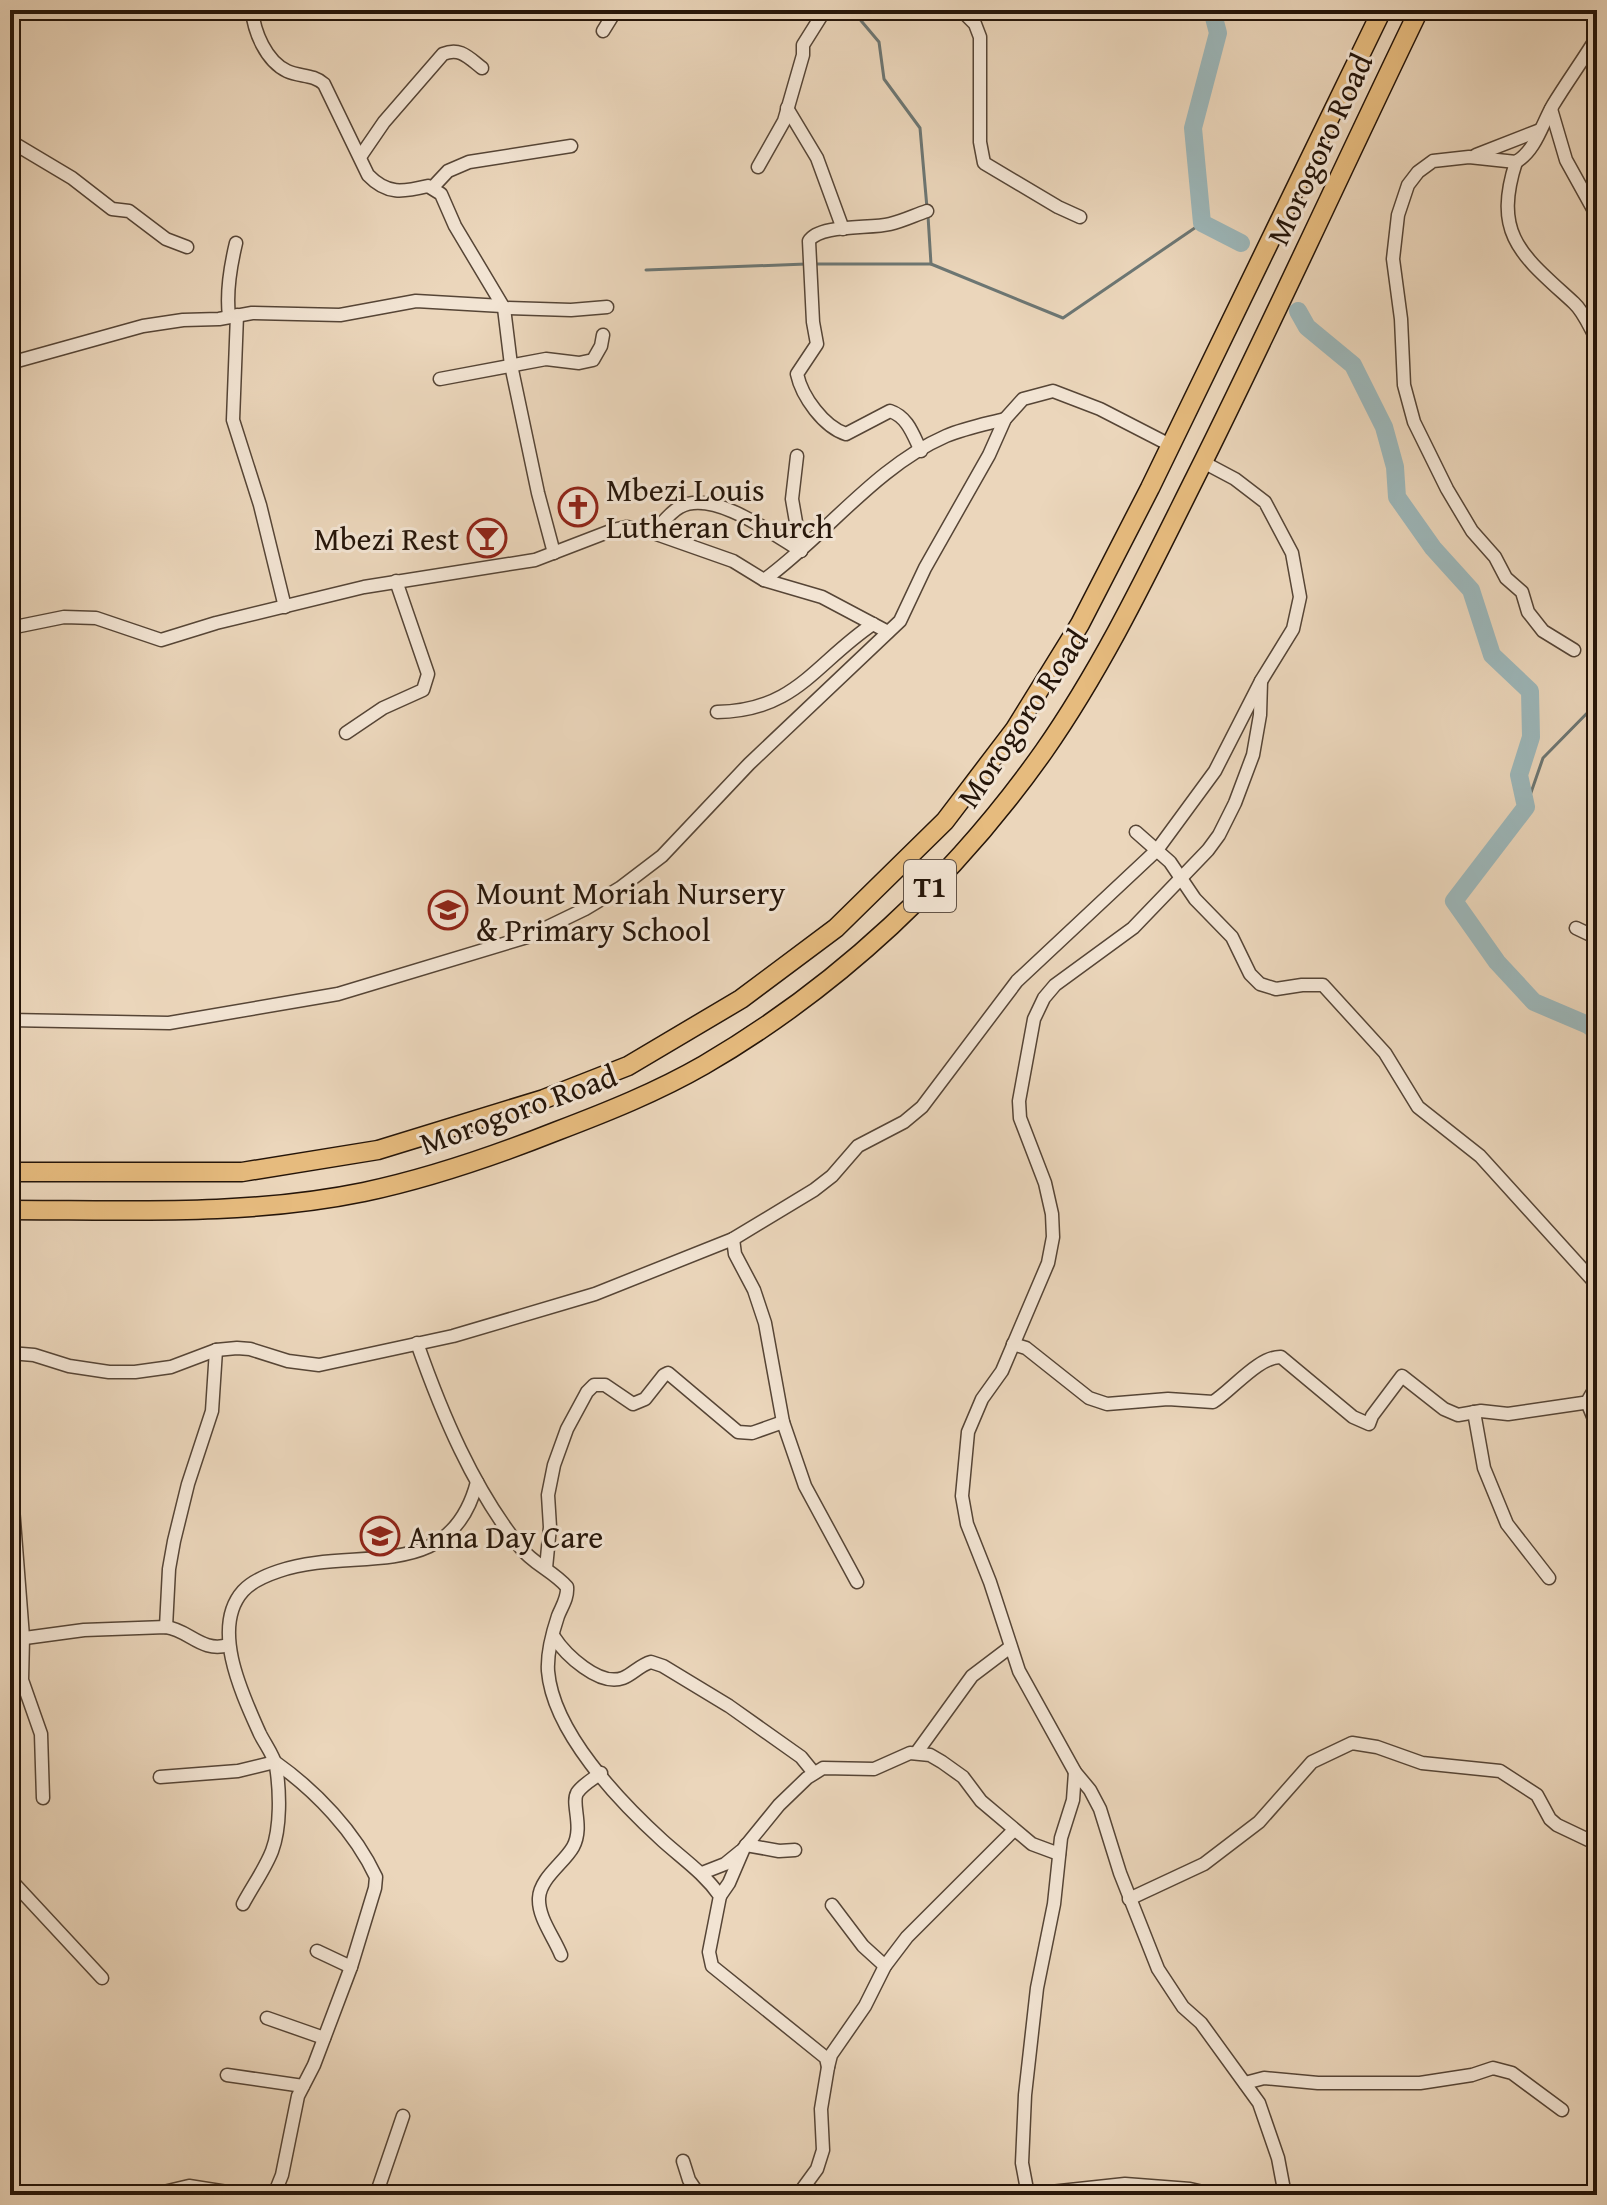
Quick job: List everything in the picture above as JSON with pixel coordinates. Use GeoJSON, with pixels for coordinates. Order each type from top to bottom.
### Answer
{"type":"FeatureCollection","features":[{"type":"Feature","properties":{"kind":"highway","name":"Morogoro Road"},"geometry":{"type":"LineString","coordinates":[[10,1172],[242,1172],[378,1150],[544,1099],[628,1066],[741,999],[836,928],[945,821],[1015,729],[1080,624],[1382,10]]}},
{"type":"Feature","properties":{"kind":"highway","name":"Morogoro Road"},"geometry":{"type":"LineString","coordinates":[[10,1210],[259,1206],[362,1192],[484,1160],[627,1104],[715,1058],[782,1016],[876,941],[969,846],[1044,751],[1126,617],[1419,10]]}},
{"type":"Feature","properties":{"kind":"street"},"geometry":{"type":"LineString","coordinates":[[252,10],[260,41],[273,61],[287,71],[311,76],[324,84],[368,175],[388,190],[401,192],[433,187],[448,171],[469,162],[571,146]]}},
{"type":"Feature","properties":{"kind":"street"},"geometry":{"type":"LineString","coordinates":[[603,31],[616,10]]}},
{"type":"Feature","properties":{"kind":"street"},"geometry":{"type":"LineString","coordinates":[[758,167],[784,121],[803,55],[803,45],[825,10]]}},
{"type":"Feature","properties":{"kind":"street"},"geometry":{"type":"LineString","coordinates":[[961,10],[975,24],[980,37],[980,142],[984,163],[1080,217]]}},
{"type":"Feature","properties":{"kind":"street"},"geometry":{"type":"LineString","coordinates":[[1597,37],[1527,153],[1516,162],[1509,184],[1508,223],[1528,261],[1573,303],[1597,340]]}},
{"type":"Feature","properties":{"kind":"street"},"geometry":{"type":"LineString","coordinates":[[360,157],[384,122],[443,54],[461,51],[482,68]]}},
{"type":"Feature","properties":{"kind":"street"},"geometry":{"type":"LineString","coordinates":[[787,108],[817,158],[843,229]]}},
{"type":"Feature","properties":{"kind":"street"},"geometry":{"type":"LineString","coordinates":[[1551,109],[1566,160],[1597,216]]}},
{"type":"Feature","properties":{"kind":"street"},"geometry":{"type":"LineString","coordinates":[[1469,157],[1540,130]]}},
{"type":"Feature","properties":{"kind":"street"},"geometry":{"type":"LineString","coordinates":[[10,141],[83,185],[112,209],[129,211],[166,239],[187,247]]}},
{"type":"Feature","properties":{"kind":"street"},"geometry":{"type":"LineString","coordinates":[[1516,162],[1469,157],[1433,161],[1418,172],[1408,185],[1398,215],[1393,259],[1401,319],[1404,385],[1414,422],[1472,531],[1495,557],[1506,578],[1522,592],[1528,612],[1543,631],[1574,650]]}},
{"type":"Feature","properties":{"kind":"street"},"geometry":{"type":"LineString","coordinates":[[433,187],[441,194],[455,226],[503,307],[511,365],[554,553]]}},
{"type":"Feature","properties":{"kind":"street"},"geometry":{"type":"LineString","coordinates":[[921,451],[907,423],[900,415],[890,411],[846,434],[838,431],[830,426],[800,385],[797,374],[817,344],[809,241],[816,233],[888,225],[927,211]]}},
{"type":"Feature","properties":{"kind":"street"},"geometry":{"type":"LineString","coordinates":[[236,243],[227,300],[233,316],[233,420],[270,538],[285,607]]}},
{"type":"Feature","properties":{"kind":"street"},"geometry":{"type":"LineString","coordinates":[[10,363],[151,324],[252,313],[340,315],[416,301],[571,310],[607,307]]}},
{"type":"Feature","properties":{"kind":"street"},"geometry":{"type":"LineString","coordinates":[[440,379],[546,359],[579,363],[593,360],[603,335]]}},
{"type":"Feature","properties":{"kind":"street"},"geometry":{"type":"LineString","coordinates":[[10,1020],[156,1023],[210,1018],[338,994],[527,937],[585,909],[620,888],[662,856],[749,764],[888,632],[906,611],[925,568],[989,455],[1005,419],[1023,399],[1053,391],[1100,409],[1170,445]]}},
{"type":"Feature","properties":{"kind":"street"},"geometry":{"type":"LineString","coordinates":[[764,580],[801,551],[882,476],[945,436],[1005,419]]}},
{"type":"Feature","properties":{"kind":"street"},"geometry":{"type":"LineString","coordinates":[[797,456],[792,499],[801,551]]}},
{"type":"Feature","properties":{"kind":"street"},"geometry":{"type":"LineString","coordinates":[[10,1353],[34,1355],[69,1366],[109,1372],[171,1367],[216,1350],[250,1349],[288,1361],[319,1365],[453,1336],[595,1294],[733,1239],[814,1190],[832,1176],[858,1146],[904,1122],[922,1107],[1017,981],[1157,850],[1215,771],[1261,681],[1293,629],[1300,597],[1292,553],[1265,502],[1235,479],[1203,462]]}},
{"type":"Feature","properties":{"kind":"street"},"geometry":{"type":"LineString","coordinates":[[653,533],[680,507],[704,503],[734,512],[801,551]]}},
{"type":"Feature","properties":{"kind":"street"},"geometry":{"type":"LineString","coordinates":[[10,628],[64,617],[96,618],[161,640],[216,623],[396,581],[535,560],[613,530],[637,528],[733,561],[764,580],[822,597],[888,632]]}},
{"type":"Feature","properties":{"kind":"street"},"geometry":{"type":"LineString","coordinates":[[346,733],[383,708],[423,690],[427,684],[425,665],[396,581]]}},
{"type":"Feature","properties":{"kind":"street"},"geometry":{"type":"LineString","coordinates":[[717,712],[759,707],[783,697],[807,681],[851,639],[873,624]]}},
{"type":"Feature","properties":{"kind":"street"},"geometry":{"type":"LineString","coordinates":[[1261,681],[1262,700],[1256,742],[1235,803],[1208,850],[1123,937],[1055,985],[1044,998],[1034,1019],[1019,1101],[1020,1118],[1045,1183],[1053,1237],[1048,1263],[1002,1371],[982,1399],[968,1432],[962,1496],[967,1524],[990,1582],[1009,1648],[1040,1711],[1100,1809],[1129,1899],[1158,1969],[1183,2007],[1201,2023],[1259,2103],[1268,2125],[1285,2195]]}},
{"type":"Feature","properties":{"kind":"street"},"geometry":{"type":"LineString","coordinates":[[1136,832],[1170,862],[1195,899],[1232,937],[1250,974],[1260,984],[1276,989],[1320,985],[1335,996],[1385,1053],[1418,1107],[1480,1156],[1597,1285]]}},
{"type":"Feature","properties":{"kind":"street"},"geometry":{"type":"LineString","coordinates":[[1576,928],[1597,938]]}},
{"type":"Feature","properties":{"kind":"street"},"geometry":{"type":"LineString","coordinates":[[733,1239],[735,1254],[754,1290],[765,1323],[783,1422],[805,1486],[857,1582]]}},
{"type":"Feature","properties":{"kind":"street"},"geometry":{"type":"LineString","coordinates":[[417,1343],[430,1380],[477,1482],[519,1546],[567,1587],[547,1666],[554,1701],[566,1727],[632,1813],[702,1873],[720,1896]]}},
{"type":"Feature","properties":{"kind":"street"},"geometry":{"type":"LineString","coordinates":[[1013,1344],[1026,1348],[1089,1398],[1107,1404],[1141,1400],[1213,1402],[1258,1366],[1276,1356],[1285,1359],[1353,1417],[1369,1424],[1402,1376],[1444,1409],[1458,1415],[1474,1412],[1508,1414],[1587,1402]]}},
{"type":"Feature","properties":{"kind":"street"},"geometry":{"type":"LineString","coordinates":[[166,1627],[169,1569],[188,1484],[212,1411],[216,1350]]}},
{"type":"Feature","properties":{"kind":"street"},"geometry":{"type":"LineString","coordinates":[[546,1568],[550,1527],[548,1495],[554,1465],[567,1429],[594,1385],[605,1385],[633,1404],[645,1399],[668,1373],[738,1432],[752,1433],[783,1422]]}},
{"type":"Feature","properties":{"kind":"street"},"geometry":{"type":"LineString","coordinates":[[1587,1402],[1597,1385]]}},
{"type":"Feature","properties":{"kind":"street"},"geometry":{"type":"LineString","coordinates":[[1587,1402],[1597,1426]]}},
{"type":"Feature","properties":{"kind":"street"},"geometry":{"type":"LineString","coordinates":[[1474,1412],[1484,1468],[1507,1524],[1549,1578]]}},
{"type":"Feature","properties":{"kind":"street"},"geometry":{"type":"LineString","coordinates":[[10,1469],[16,1639],[22,1680],[43,1742],[43,1798]]}},
{"type":"Feature","properties":{"kind":"street"},"geometry":{"type":"LineString","coordinates":[[243,1904],[272,1851],[276,1835],[275,1762],[248,1708],[228,1645],[231,1611],[242,1592],[253,1583],[291,1567],[384,1557],[431,1546],[454,1530],[472,1500],[477,1482]]}},
{"type":"Feature","properties":{"kind":"street"},"geometry":{"type":"LineString","coordinates":[[16,1639],[84,1630],[166,1627],[203,1645],[228,1645]]}},
{"type":"Feature","properties":{"kind":"street"},"geometry":{"type":"LineString","coordinates":[[554,1637],[575,1663],[604,1677],[624,1677],[651,1662],[663,1666],[729,1706],[794,1752],[814,1773]]}},
{"type":"Feature","properties":{"kind":"street"},"geometry":{"type":"LineString","coordinates":[[702,1873],[725,1864],[745,1847],[790,1793],[814,1773],[833,1768],[874,1769],[917,1752],[972,1676],[1009,1648]]}},
{"type":"Feature","properties":{"kind":"street"},"geometry":{"type":"LineString","coordinates":[[1129,1899],[1204,1864],[1259,1822],[1312,1762],[1352,1743],[1377,1747],[1422,1763],[1500,1771],[1537,1795],[1550,1819],[1557,1825],[1597,1844]]}},
{"type":"Feature","properties":{"kind":"street"},"geometry":{"type":"LineString","coordinates":[[917,1752],[930,1755],[963,1777],[981,1801],[1036,1847],[1059,1854]]}},
{"type":"Feature","properties":{"kind":"street"},"geometry":{"type":"LineString","coordinates":[[160,1777],[238,1771],[275,1762]]}},
{"type":"Feature","properties":{"kind":"street"},"geometry":{"type":"LineString","coordinates":[[274,2195],[282,2175],[295,2108],[351,1967],[375,1888],[375,1874],[320,1800],[275,1762]]}},
{"type":"Feature","properties":{"kind":"street"},"geometry":{"type":"LineString","coordinates":[[1075,1772],[1073,1800],[1059,1854],[1054,1904],[1037,1988],[1025,2095],[1022,2163],[1026,2194],[1125,2184],[1190,2189],[1216,2195]]}},
{"type":"Feature","properties":{"kind":"street"},"geometry":{"type":"LineString","coordinates":[[561,1955],[544,1921],[539,1898],[543,1885],[573,1847],[579,1829],[575,1801],[577,1793],[601,1773]]}},
{"type":"Feature","properties":{"kind":"street"},"geometry":{"type":"LineString","coordinates":[[798,2195],[817,2169],[823,2150],[822,2094],[831,2055],[865,2006],[885,1966],[907,1937],[1014,1830]]}},
{"type":"Feature","properties":{"kind":"street"},"geometry":{"type":"LineString","coordinates":[[745,1847],[795,1850]]}},
{"type":"Feature","properties":{"kind":"street"},"geometry":{"type":"LineString","coordinates":[[745,1847],[720,1896],[709,1952],[712,1966],[826,2058],[828,2067]]}},
{"type":"Feature","properties":{"kind":"street"},"geometry":{"type":"LineString","coordinates":[[10,1879],[102,1978]]}},
{"type":"Feature","properties":{"kind":"street"},"geometry":{"type":"LineString","coordinates":[[832,1905],[863,1946],[885,1966]]}},
{"type":"Feature","properties":{"kind":"street"},"geometry":{"type":"LineString","coordinates":[[317,1951],[351,1967]]}},
{"type":"Feature","properties":{"kind":"street"},"geometry":{"type":"LineString","coordinates":[[267,2018],[324,2038]]}},
{"type":"Feature","properties":{"kind":"street"},"geometry":{"type":"LineString","coordinates":[[1245,2083],[1264,2078],[1318,2083],[1420,2083],[1472,2075],[1493,2068],[1512,2073],[1562,2110]]}},
{"type":"Feature","properties":{"kind":"street"},"geometry":{"type":"LineString","coordinates":[[227,2075],[303,2086]]}},
{"type":"Feature","properties":{"kind":"street"},"geometry":{"type":"LineString","coordinates":[[376,2195],[403,2116]]}},
{"type":"Feature","properties":{"kind":"street"},"geometry":{"type":"LineString","coordinates":[[683,2161],[689,2180],[699,2195]]}},
{"type":"Feature","properties":{"kind":"street"},"geometry":{"type":"LineString","coordinates":[[151,2195],[189,2186],[246,2195]]}},
{"type":"Feature","properties":{"kind":"waterway"},"geometry":{"type":"LineString","coordinates":[[852,10],[879,42],[884,79],[920,128],[927,208]]}},
{"type":"Feature","properties":{"kind":"waterway"},"geometry":{"type":"LineString","coordinates":[[1212,10],[1218,33],[1193,128],[1202,223],[1241,243]]}},
{"type":"Feature","properties":{"kind":"waterway"},"geometry":{"type":"LineString","coordinates":[[928,216],[931,264]]}},
{"type":"Feature","properties":{"kind":"waterway"},"geometry":{"type":"LineString","coordinates":[[814,264],[931,264],[1063,318],[1202,223]]}},
{"type":"Feature","properties":{"kind":"waterway"},"geometry":{"type":"LineString","coordinates":[[646,270],[806,264]]}},
{"type":"Feature","properties":{"kind":"waterway"},"geometry":{"type":"LineString","coordinates":[[1298,311],[1307,327],[1353,365],[1384,427],[1395,467],[1397,497],[1433,548],[1471,590],[1492,655],[1530,691],[1531,737],[1519,775],[1526,807],[1454,901],[1497,962],[1534,1002],[1588,1025],[1597,1032]]}},
{"type":"Feature","properties":{"kind":"waterway"},"geometry":{"type":"LineString","coordinates":[[1526,807],[1543,758],[1597,703]]}},
{"type":"Feature","properties":{"kind":"place","name":"Mbezi Louis Lutheran Church"},"geometry":{"type":"Point","coordinates":[578,507]}},
{"type":"Feature","properties":{"kind":"place","name":"Mbezi Rest"},"geometry":{"type":"Point","coordinates":[487,538]}},
{"type":"Feature","properties":{"kind":"place","name":"Mount Moriah Nursery & Primary School"},"geometry":{"type":"Point","coordinates":[448,910]}},
{"type":"Feature","properties":{"kind":"place","name":"Anna Day Care"},"geometry":{"type":"Point","coordinates":[380,1536]}}]}
